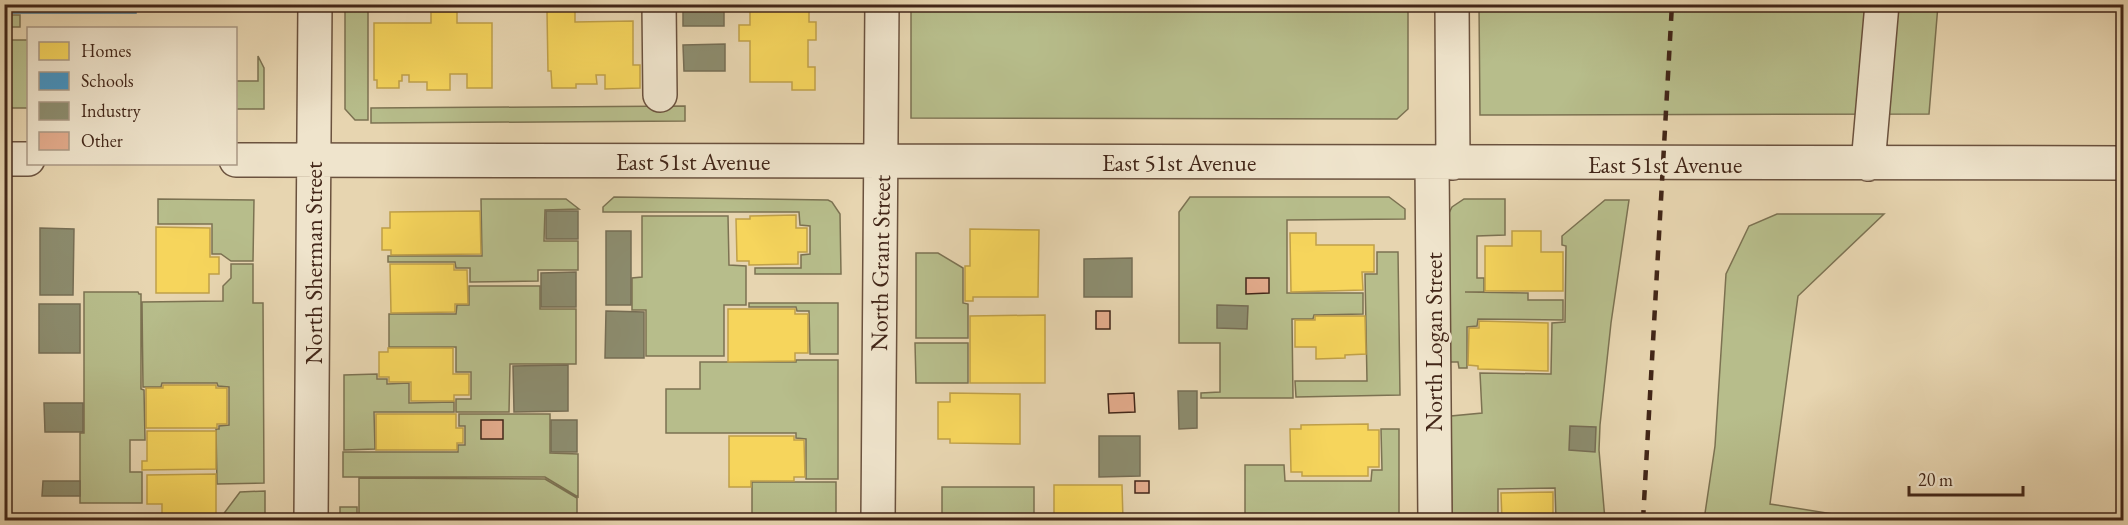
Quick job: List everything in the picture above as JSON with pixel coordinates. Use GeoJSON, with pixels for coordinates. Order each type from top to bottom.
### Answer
{"type":"FeatureCollection","features":[{"type":"Feature","properties":{"kind":"street","name":"North Sherman Street"},"geometry":{"type":"LineString","coordinates":[[311,520],[315,4]]}},
{"type":"Feature","properties":{"kind":"street"},"geometry":{"type":"LineString","coordinates":[[659,4],[660,95]]}},
{"type":"Feature","properties":{"kind":"street","name":"North Grant Street"},"geometry":{"type":"LineString","coordinates":[[878,520],[882,4]]}},
{"type":"Feature","properties":{"kind":"street","name":"North Logan Street"},"geometry":{"type":"LineString","coordinates":[[1435,520],[1443,163],[1452,4]]}},
{"type":"Feature","properties":{"kind":"street"},"geometry":{"type":"LineString","coordinates":[[1868,164],[1882,4]]}},
{"type":"Feature","properties":{"kind":"street"},"geometry":{"type":"LineString","coordinates":[[4,159],[27,159]]}},
{"type":"Feature","properties":{"kind":"street","name":"East 51st Avenue"},"geometry":{"type":"LineString","coordinates":[[237,160],[2124,163]]}},
{"type":"Feature","properties":{"kind":"green space"},"geometry":{"type":"Polygon","coordinates":[[[345,5],[368,5],[368,120],[355,120],[345,109],[345,5]]]}},
{"type":"Feature","properties":{"kind":"green space"},"geometry":{"type":"Polygon","coordinates":[[[911,5],[1408,5],[1408,109],[1397,119],[911,118],[911,5]]]}},
{"type":"Feature","properties":{"kind":"green space"},"geometry":{"type":"Polygon","coordinates":[[[1479,5],[1938,5],[1929,114],[1480,115],[1479,5]]]}},
{"type":"Feature","properties":{"kind":"green space"},"geometry":{"type":"Polygon","coordinates":[[[5,15],[20,15],[20,27],[5,27],[5,15]]]}},
{"type":"Feature","properties":{"kind":"green space"},"geometry":{"type":"Polygon","coordinates":[[[5,40],[27,40],[27,108],[5,108],[5,40]]]}},
{"type":"Feature","properties":{"kind":"green space"},"geometry":{"type":"Polygon","coordinates":[[[258,56],[264,68],[264,109],[237,109],[237,81],[258,81],[258,56]]]}},
{"type":"Feature","properties":{"kind":"green space"},"geometry":{"type":"Polygon","coordinates":[[[685,106],[685,121],[371,123],[371,108],[685,106]]]}},
{"type":"Feature","properties":{"kind":"green space"},"geometry":{"type":"Polygon","coordinates":[[[614,197],[828,200],[840,214],[841,274],[755,274],[755,268],[801,268],[801,255],[810,254],[810,226],[800,225],[799,212],[603,212],[603,207],[614,197]]]}},
{"type":"Feature","properties":{"kind":"green space"},"geometry":{"type":"Polygon","coordinates":[[[1190,197],[1389,197],[1405,209],[1405,219],[1287,220],[1287,293],[1363,293],[1363,314],[1314,315],[1313,319],[1292,319],[1293,398],[1201,398],[1201,393],[1220,392],[1220,343],[1179,343],[1179,212],[1190,197]]]}},
{"type":"Feature","properties":{"kind":"green space"},"geometry":{"type":"Polygon","coordinates":[[[158,199],[254,200],[253,261],[231,261],[221,254],[212,254],[212,224],[158,224],[158,199]]]}},
{"type":"Feature","properties":{"kind":"green space"},"geometry":{"type":"Polygon","coordinates":[[[481,199],[566,199],[579,209],[545,210],[544,241],[578,241],[578,270],[538,270],[538,281],[470,282],[470,268],[456,268],[455,262],[388,262],[388,256],[482,256],[481,199]]]}},
{"type":"Feature","properties":{"kind":"green space"},"geometry":{"type":"Polygon","coordinates":[[[1464,199],[1505,199],[1505,235],[1477,236],[1477,278],[1484,278],[1484,292],[1465,292],[1528,293],[1528,300],[1563,300],[1563,320],[1478,319],[1477,326],[1467,327],[1467,368],[1459,368],[1458,362],[1447,362],[1447,217],[1452,207],[1464,199]]]}},
{"type":"Feature","properties":{"kind":"green space"},"geometry":{"type":"Polygon","coordinates":[[[1605,200],[1629,200],[1611,323],[1600,425],[1599,450],[1605,520],[1556,520],[1555,488],[1498,489],[1498,520],[1452,520],[1451,416],[1482,413],[1480,373],[1551,374],[1552,323],[1565,322],[1566,246],[1562,245],[1562,236],[1605,200]]]}},
{"type":"Feature","properties":{"kind":"green space"},"geometry":{"type":"Polygon","coordinates":[[[1777,214],[1884,214],[1798,296],[1770,504],[1846,516],[1845,520],[1704,520],[1715,446],[1726,274],[1749,226],[1777,214]]]}},
{"type":"Feature","properties":{"kind":"green space"},"geometry":{"type":"Polygon","coordinates":[[[642,216],[728,216],[729,265],[746,266],[746,305],[724,305],[724,356],[646,356],[646,310],[632,310],[632,278],[642,277],[642,216]]]}},
{"type":"Feature","properties":{"kind":"green space"},"geometry":{"type":"Polygon","coordinates":[[[1377,252],[1398,252],[1400,395],[1296,397],[1295,381],[1367,381],[1365,274],[1377,274],[1377,252]]]}},
{"type":"Feature","properties":{"kind":"green space"},"geometry":{"type":"Polygon","coordinates":[[[916,253],[938,253],[963,268],[963,303],[968,304],[968,338],[916,338],[916,253]]]}},
{"type":"Feature","properties":{"kind":"green space"},"geometry":{"type":"Polygon","coordinates":[[[231,264],[253,264],[253,303],[263,303],[264,483],[217,484],[216,429],[219,429],[219,426],[229,425],[229,387],[218,386],[217,383],[162,383],[161,387],[143,387],[142,302],[223,301],[223,286],[231,278],[231,264]]]}},
{"type":"Feature","properties":{"kind":"green space"},"geometry":{"type":"Polygon","coordinates":[[[4,277],[11,277],[11,337],[5,337],[4,277]]]}},
{"type":"Feature","properties":{"kind":"green space"},"geometry":{"type":"Polygon","coordinates":[[[469,286],[540,286],[540,309],[576,309],[576,364],[510,364],[509,412],[456,412],[456,399],[471,399],[471,372],[456,372],[456,347],[389,347],[389,314],[456,314],[457,305],[469,305],[469,286]]]}},
{"type":"Feature","properties":{"kind":"green space"},"geometry":{"type":"Polygon","coordinates":[[[84,292],[138,292],[141,294],[141,389],[144,390],[145,440],[130,440],[130,472],[142,472],[142,503],[80,503],[80,433],[84,433],[84,292]]]}},
{"type":"Feature","properties":{"kind":"green space"},"geometry":{"type":"Polygon","coordinates":[[[749,303],[838,303],[838,354],[810,354],[809,311],[797,311],[796,307],[749,307],[749,303]]]}},
{"type":"Feature","properties":{"kind":"green space"},"geometry":{"type":"Polygon","coordinates":[[[915,343],[968,343],[968,383],[916,383],[915,343]]]}},
{"type":"Feature","properties":{"kind":"green space"},"geometry":{"type":"Polygon","coordinates":[[[796,360],[838,360],[838,479],[806,479],[806,439],[796,438],[796,433],[666,433],[666,389],[700,389],[700,362],[796,362],[796,360]]]}},
{"type":"Feature","properties":{"kind":"green space"},"geometry":{"type":"Polygon","coordinates":[[[377,374],[377,379],[387,379],[387,384],[409,383],[409,403],[454,402],[454,412],[374,412],[375,449],[344,450],[344,375],[377,374]]]}},
{"type":"Feature","properties":{"kind":"green space"},"geometry":{"type":"Polygon","coordinates":[[[459,414],[550,414],[550,453],[578,454],[578,497],[545,477],[343,477],[343,452],[458,452],[458,445],[465,445],[465,426],[459,426],[459,414]]]}},
{"type":"Feature","properties":{"kind":"green space"},"geometry":{"type":"Polygon","coordinates":[[[1381,429],[1399,429],[1399,520],[1245,520],[1245,465],[1284,465],[1285,481],[1371,481],[1372,470],[1382,470],[1381,429]]]}},
{"type":"Feature","properties":{"kind":"green space"},"geometry":{"type":"Polygon","coordinates":[[[4,453],[7,453],[7,520],[4,520],[4,453]]]}},
{"type":"Feature","properties":{"kind":"green space"},"geometry":{"type":"Polygon","coordinates":[[[359,478],[545,479],[577,498],[577,520],[359,518],[359,478]]]}},
{"type":"Feature","properties":{"kind":"green space"},"geometry":{"type":"Polygon","coordinates":[[[752,482],[836,482],[836,520],[752,520],[752,482]]]}},
{"type":"Feature","properties":{"kind":"green space"},"geometry":{"type":"Polygon","coordinates":[[[942,487],[1034,487],[1034,520],[942,520],[942,487]]]}},
{"type":"Feature","properties":{"kind":"green space"},"geometry":{"type":"Polygon","coordinates":[[[265,491],[265,520],[219,520],[240,492],[265,491]]]}},
{"type":"Feature","properties":{"kind":"green space"},"geometry":{"type":"Polygon","coordinates":[[[340,507],[357,507],[357,519],[375,520],[340,520],[340,507]]]}},
{"type":"Feature","properties":{"kind":"green space"},"geometry":{"type":"Polygon","coordinates":[[[80,518],[143,518],[143,520],[80,520],[80,518]]]}},
{"type":"Feature","properties":{"kind":"building: Homes"},"geometry":{"type":"Polygon","coordinates":[[[750,4],[809,4],[809,22],[816,22],[816,40],[808,40],[808,67],[815,67],[815,90],[792,90],[792,82],[750,82],[750,41],[739,41],[739,25],[750,25],[750,4]]]}},
{"type":"Feature","properties":{"kind":"building: Homes"},"geometry":{"type":"Polygon","coordinates":[[[547,11],[575,11],[575,22],[633,21],[633,65],[640,65],[640,88],[605,89],[605,75],[596,75],[597,84],[576,84],[576,88],[552,88],[551,71],[548,71],[547,11]]]}},
{"type":"Feature","properties":{"kind":"building: Homes"},"geometry":{"type":"Polygon","coordinates":[[[431,12],[457,12],[457,23],[492,23],[492,88],[467,88],[467,74],[450,74],[450,90],[427,90],[427,82],[409,82],[409,75],[402,75],[399,88],[377,88],[377,80],[374,80],[374,23],[431,23],[431,12]]]}},
{"type":"Feature","properties":{"kind":"building: Homes"},"geometry":{"type":"Polygon","coordinates":[[[480,211],[481,254],[391,255],[391,250],[382,250],[382,228],[390,228],[390,212],[480,211]]]}},
{"type":"Feature","properties":{"kind":"building: Homes"},"geometry":{"type":"Polygon","coordinates":[[[796,215],[796,228],[807,228],[807,252],[798,252],[798,264],[749,265],[749,261],[737,261],[736,219],[750,219],[750,216],[796,215]]]}},
{"type":"Feature","properties":{"kind":"building: Homes"},"geometry":{"type":"Polygon","coordinates":[[[156,227],[210,228],[210,257],[219,257],[219,274],[209,274],[209,293],[156,293],[156,227]]]}},
{"type":"Feature","properties":{"kind":"building: Homes"},"geometry":{"type":"Polygon","coordinates":[[[970,229],[1039,230],[1038,297],[973,297],[973,301],[965,301],[965,266],[970,266],[970,229]]]}},
{"type":"Feature","properties":{"kind":"building: Homes"},"geometry":{"type":"Polygon","coordinates":[[[1512,231],[1541,231],[1541,252],[1563,252],[1563,291],[1485,291],[1485,246],[1512,246],[1512,231]]]}},
{"type":"Feature","properties":{"kind":"building: Homes"},"geometry":{"type":"Polygon","coordinates":[[[1290,233],[1316,233],[1316,245],[1374,245],[1374,272],[1362,272],[1363,290],[1291,292],[1290,233]]]}},
{"type":"Feature","properties":{"kind":"building: Homes"},"geometry":{"type":"Polygon","coordinates":[[[390,264],[454,264],[454,270],[467,270],[468,304],[455,304],[455,312],[391,313],[390,264]]]}},
{"type":"Feature","properties":{"kind":"building: Homes"},"geometry":{"type":"Polygon","coordinates":[[[728,309],[795,309],[795,314],[808,314],[808,353],[795,353],[795,361],[728,362],[728,309]]]}},
{"type":"Feature","properties":{"kind":"building: Homes"},"geometry":{"type":"Polygon","coordinates":[[[1045,315],[1045,383],[970,383],[970,316],[1045,315]]]}},
{"type":"Feature","properties":{"kind":"building: Homes"},"geometry":{"type":"Polygon","coordinates":[[[1315,316],[1365,316],[1366,354],[1345,355],[1345,358],[1316,359],[1316,347],[1295,347],[1295,320],[1315,320],[1315,316]]]}},
{"type":"Feature","properties":{"kind":"building: Homes"},"geometry":{"type":"Polygon","coordinates":[[[1479,321],[1548,323],[1548,371],[1478,369],[1478,366],[1468,365],[1469,328],[1479,328],[1479,321]]]}},
{"type":"Feature","properties":{"kind":"building: Homes"},"geometry":{"type":"Polygon","coordinates":[[[388,348],[453,348],[453,374],[469,374],[469,395],[454,395],[454,401],[411,401],[411,382],[389,382],[389,377],[379,377],[379,352],[388,352],[388,348]]]}},
{"type":"Feature","properties":{"kind":"building: Homes"},"geometry":{"type":"Polygon","coordinates":[[[163,385],[216,385],[216,388],[227,388],[227,424],[217,424],[217,428],[146,428],[146,388],[163,388],[163,385]]]}},
{"type":"Feature","properties":{"kind":"building: Homes"},"geometry":{"type":"Polygon","coordinates":[[[950,393],[1020,394],[1020,444],[950,443],[950,439],[938,439],[938,402],[950,402],[950,393]]]}},
{"type":"Feature","properties":{"kind":"building: Homes"},"geometry":{"type":"Polygon","coordinates":[[[376,414],[456,414],[456,428],[463,428],[463,443],[457,443],[457,450],[376,450],[376,414]]]}},
{"type":"Feature","properties":{"kind":"building: Homes"},"geometry":{"type":"Polygon","coordinates":[[[1368,424],[1368,430],[1379,430],[1379,467],[1368,467],[1368,476],[1302,476],[1302,472],[1291,472],[1290,429],[1301,429],[1301,425],[1368,424]]]}},
{"type":"Feature","properties":{"kind":"building: Homes"},"geometry":{"type":"Polygon","coordinates":[[[147,431],[216,431],[216,469],[142,470],[142,461],[147,461],[147,431]]]}},
{"type":"Feature","properties":{"kind":"building: Homes"},"geometry":{"type":"Polygon","coordinates":[[[729,436],[794,436],[794,440],[804,440],[805,477],[794,477],[794,481],[751,481],[751,487],[729,487],[729,436]]]}},
{"type":"Feature","properties":{"kind":"building: Homes"},"geometry":{"type":"Polygon","coordinates":[[[216,474],[216,514],[162,514],[162,504],[147,504],[147,475],[216,474]]]}},
{"type":"Feature","properties":{"kind":"building: Homes"},"geometry":{"type":"Polygon","coordinates":[[[1054,485],[1122,485],[1123,520],[1054,520],[1054,485]]]}},
{"type":"Feature","properties":{"kind":"building: Homes"},"geometry":{"type":"Polygon","coordinates":[[[1553,492],[1553,520],[1502,520],[1501,493],[1553,492]]]}},
{"type":"Feature","properties":{"kind":"building: Homes"},"geometry":{"type":"Polygon","coordinates":[[[146,518],[217,518],[217,520],[146,520],[146,518]]]}},
{"type":"Feature","properties":{"kind":"building: Schools"},"geometry":{"type":"Polygon","coordinates":[[[4,4],[136,4],[136,13],[4,13],[4,4]]]}},
{"type":"Feature","properties":{"kind":"building: Industry"},"geometry":{"type":"Polygon","coordinates":[[[683,4],[724,4],[724,26],[683,26],[683,4]]]}},
{"type":"Feature","properties":{"kind":"building: Industry"},"geometry":{"type":"Polygon","coordinates":[[[725,44],[725,71],[684,71],[683,45],[725,44]]]}},
{"type":"Feature","properties":{"kind":"building: Industry"},"geometry":{"type":"Polygon","coordinates":[[[546,211],[578,211],[578,239],[546,239],[546,211]]]}},
{"type":"Feature","properties":{"kind":"building: Industry"},"geometry":{"type":"Polygon","coordinates":[[[40,228],[74,229],[73,295],[40,295],[40,228]]]}},
{"type":"Feature","properties":{"kind":"building: Industry"},"geometry":{"type":"Polygon","coordinates":[[[606,231],[631,231],[631,305],[606,305],[606,231]]]}},
{"type":"Feature","properties":{"kind":"building: Industry"},"geometry":{"type":"Polygon","coordinates":[[[1132,258],[1132,297],[1084,297],[1084,259],[1132,258]]]}},
{"type":"Feature","properties":{"kind":"building: Industry"},"geometry":{"type":"Polygon","coordinates":[[[576,272],[576,307],[541,307],[541,273],[576,272]]]}},
{"type":"Feature","properties":{"kind":"building: Industry"},"geometry":{"type":"Polygon","coordinates":[[[39,304],[80,304],[80,353],[39,353],[39,304]]]}},
{"type":"Feature","properties":{"kind":"building: Industry"},"geometry":{"type":"Polygon","coordinates":[[[1217,305],[1248,306],[1247,329],[1217,328],[1217,305]]]}},
{"type":"Feature","properties":{"kind":"building: Industry"},"geometry":{"type":"Polygon","coordinates":[[[606,311],[644,312],[644,358],[605,358],[606,311]]]}},
{"type":"Feature","properties":{"kind":"building: Industry"},"geometry":{"type":"Polygon","coordinates":[[[568,365],[568,411],[514,412],[513,366],[568,365]]]}},
{"type":"Feature","properties":{"kind":"building: Industry"},"geometry":{"type":"Polygon","coordinates":[[[1178,391],[1197,391],[1197,428],[1179,429],[1178,391]]]}},
{"type":"Feature","properties":{"kind":"building: Industry"},"geometry":{"type":"Polygon","coordinates":[[[44,403],[83,403],[83,432],[45,432],[44,403]]]}},
{"type":"Feature","properties":{"kind":"building: Industry"},"geometry":{"type":"Polygon","coordinates":[[[551,420],[577,420],[577,452],[551,452],[551,420]]]}},
{"type":"Feature","properties":{"kind":"building: Industry"},"geometry":{"type":"Polygon","coordinates":[[[1570,426],[1596,427],[1595,452],[1569,450],[1570,426]]]}},
{"type":"Feature","properties":{"kind":"building: Industry"},"geometry":{"type":"Polygon","coordinates":[[[1099,436],[1140,436],[1140,476],[1099,477],[1099,436]]]}},
{"type":"Feature","properties":{"kind":"building: Industry"},"geometry":{"type":"Polygon","coordinates":[[[43,481],[80,481],[80,496],[42,496],[43,481]]]}},
{"type":"Feature","properties":{"kind":"building: Other"},"geometry":{"type":"Polygon","coordinates":[[[1246,278],[1269,278],[1269,293],[1246,294],[1246,278]]]}},
{"type":"Feature","properties":{"kind":"building: Other"},"geometry":{"type":"Polygon","coordinates":[[[1096,311],[1110,311],[1110,329],[1096,329],[1096,311]]]}},
{"type":"Feature","properties":{"kind":"building: Other"},"geometry":{"type":"Polygon","coordinates":[[[1134,393],[1135,412],[1109,413],[1108,394],[1134,393]]]}},
{"type":"Feature","properties":{"kind":"building: Other"},"geometry":{"type":"Polygon","coordinates":[[[481,420],[503,420],[503,439],[481,439],[481,420]]]}},
{"type":"Feature","properties":{"kind":"building: Other"},"geometry":{"type":"Polygon","coordinates":[[[1135,481],[1149,481],[1149,493],[1135,493],[1135,481]]]}},
{"type":"Feature","properties":{"kind":"railway"},"geometry":{"type":"LineString","coordinates":[[1643,520],[1672,4]]}}]}
